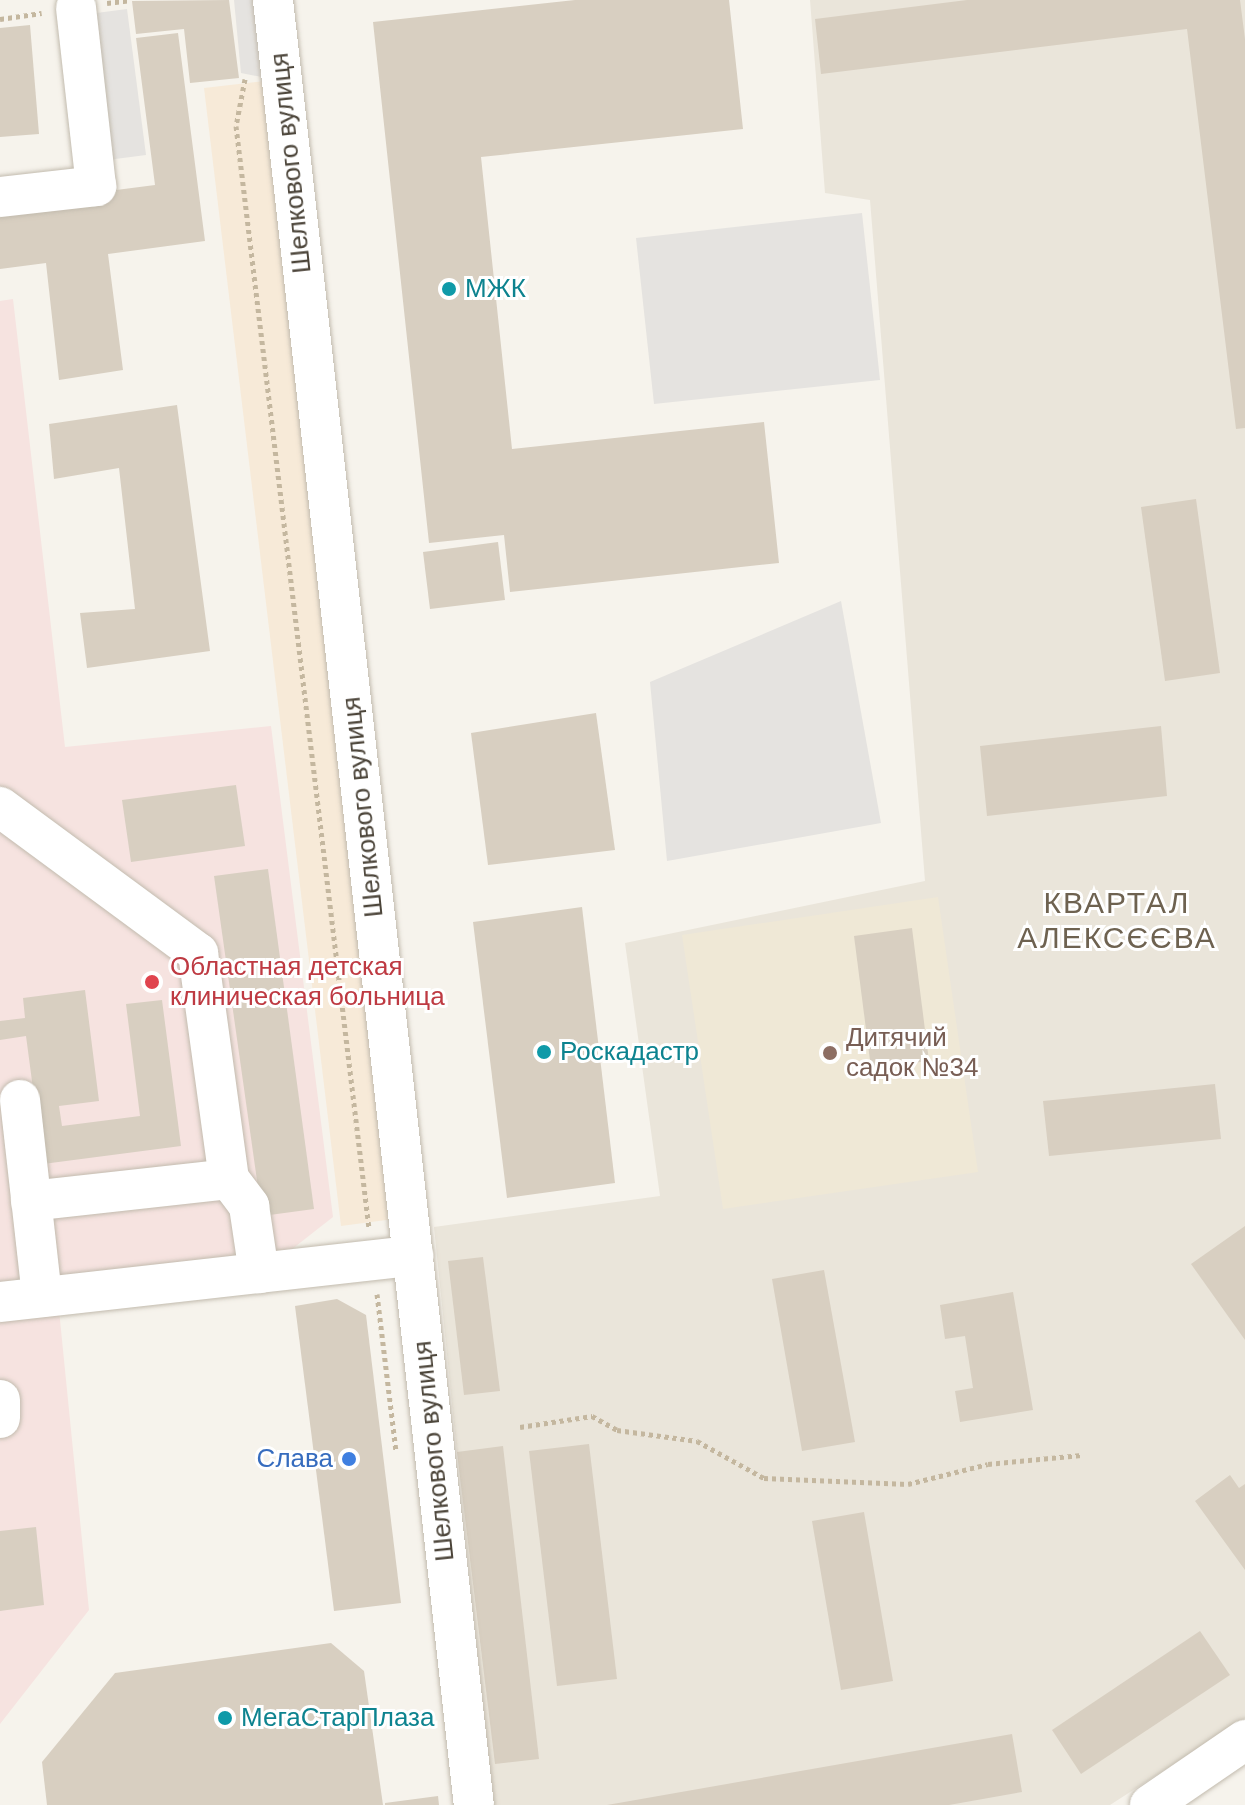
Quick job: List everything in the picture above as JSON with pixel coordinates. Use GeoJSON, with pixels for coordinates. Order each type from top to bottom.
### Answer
{"type":"FeatureCollection","features":[{"type":"Feature","properties":{"kind":"street","name":"Шелкового вулиця"},"geometry":{"type":"LineString","coordinates":[[273,0],[474,1805]]}},
{"type":"Feature","properties":{"kind":"street"},"geometry":{"type":"LineString","coordinates":[[0,197],[96,186],[76,8]]}},
{"type":"Feature","properties":{"kind":"street"},"geometry":{"type":"LineString","coordinates":[[0,807],[198,953],[229,1179],[249,1206],[259,1273]]}},
{"type":"Feature","properties":{"kind":"street"},"geometry":{"type":"LineString","coordinates":[[20,1100],[42,1297]]}},
{"type":"Feature","properties":{"kind":"street"},"geometry":{"type":"LineString","coordinates":[[31,1201],[229,1179]]}},
{"type":"Feature","properties":{"kind":"street"},"geometry":{"type":"LineString","coordinates":[[0,1302],[413,1256]]}},
{"type":"Feature","properties":{"kind":"street"},"geometry":{"type":"LineString","coordinates":[[0,1400],[0,1418]]}},
{"type":"Feature","properties":{"kind":"street"},"geometry":{"type":"LineString","coordinates":[[1150,1805],[1245,1740]]}},
{"type":"Feature","properties":{"kind":"path"},"geometry":{"type":"LineString","coordinates":[[244,63],[236,126],[398,1465]]}},
{"type":"Feature","properties":{"kind":"path"},"geometry":{"type":"LineString","coordinates":[[520,1427],[592,1416],[617,1430],[697,1441],[764,1478],[908,1484],[988,1464],[1082,1455]]}},
{"type":"Feature","properties":{"kind":"shaded area"},"geometry":{"type":"Polygon","coordinates":[[[234,0],[258,0],[267,78],[241,73],[234,0]]]}},
{"type":"Feature","properties":{"kind":"shaded area"},"geometry":{"type":"Polygon","coordinates":[[[810,0],[1245,0],[1245,1718],[1110,1805],[493,1805],[434,1227],[660,1196],[625,943],[925,881],[870,200],[825,193],[810,0]]]}},
{"type":"Feature","properties":{"kind":"shaded area"},"geometry":{"type":"Polygon","coordinates":[[[127,9],[146,155],[100,161],[81,15],[127,9]]]}},
{"type":"Feature","properties":{"kind":"shaded area"},"geometry":{"type":"Polygon","coordinates":[[[264,81],[401,1218],[341,1226],[204,88],[264,81]]]}},
{"type":"Feature","properties":{"kind":"shaded area"},"geometry":{"type":"Polygon","coordinates":[[[862,213],[880,380],[654,404],[636,238],[862,213]]]}},
{"type":"Feature","properties":{"kind":"shaded area","name":"Областная детская клиническая больница"},"geometry":{"type":"Polygon","coordinates":[[[13,299],[65,747],[271,726],[333,1217],[287,1253],[56,1280],[89,1610],[0,1724],[0,301],[13,299]]]}},
{"type":"Feature","properties":{"kind":"shaded area"},"geometry":{"type":"Polygon","coordinates":[[[841,601],[881,823],[667,861],[650,682],[841,601]]]}},
{"type":"Feature","properties":{"kind":"shaded area","name":"Дитячий садок №34"},"geometry":{"type":"Polygon","coordinates":[[[938,897],[978,1172],[723,1209],[682,935],[938,897]]]}},
{"type":"Feature","properties":{"kind":"building"},"geometry":{"type":"Polygon","coordinates":[[[229,0],[239,78],[190,83],[184,29],[136,34],[132,1],[229,0]]]}},
{"type":"Feature","properties":{"kind":"building","name":"МЖК"},"geometry":{"type":"Polygon","coordinates":[[[575,0],[729,0],[743,129],[481,157],[512,449],[764,422],[779,563],[510,592],[504,535],[429,543],[373,22],[575,0]]]}},
{"type":"Feature","properties":{"kind":"building"},"geometry":{"type":"Polygon","coordinates":[[[967,0],[1240,0],[1245,39],[1245,428],[1236,429],[1187,29],[821,74],[815,19],[967,0]]]}},
{"type":"Feature","properties":{"kind":"building"},"geometry":{"type":"Polygon","coordinates":[[[30,25],[39,134],[0,137],[0,28],[30,25]]]}},
{"type":"Feature","properties":{"kind":"building"},"geometry":{"type":"Polygon","coordinates":[[[178,33],[205,241],[108,254],[123,370],[59,380],[46,263],[0,269],[0,205],[155,185],[136,38],[178,33]]]}},
{"type":"Feature","properties":{"kind":"building"},"geometry":{"type":"Polygon","coordinates":[[[177,405],[210,651],[87,668],[80,613],[135,609],[119,468],[54,479],[49,424],[177,405]]]}},
{"type":"Feature","properties":{"kind":"building"},"geometry":{"type":"Polygon","coordinates":[[[1196,499],[1220,673],[1165,681],[1141,507],[1196,499]]]}},
{"type":"Feature","properties":{"kind":"building"},"geometry":{"type":"Polygon","coordinates":[[[498,542],[505,600],[430,609],[423,552],[498,542]]]}},
{"type":"Feature","properties":{"kind":"building"},"geometry":{"type":"Polygon","coordinates":[[[596,713],[615,850],[488,865],[471,733],[596,713]]]}},
{"type":"Feature","properties":{"kind":"building"},"geometry":{"type":"Polygon","coordinates":[[[1161,726],[1167,796],[987,816],[980,746],[1161,726]]]}},
{"type":"Feature","properties":{"kind":"building"},"geometry":{"type":"Polygon","coordinates":[[[236,785],[245,846],[131,862],[122,800],[236,785]]]}},
{"type":"Feature","properties":{"kind":"building"},"geometry":{"type":"Polygon","coordinates":[[[268,869],[314,1209],[262,1216],[214,876],[268,869]]]}},
{"type":"Feature","properties":{"kind":"building","name":"Роскадастр"},"geometry":{"type":"Polygon","coordinates":[[[582,907],[615,1183],[507,1198],[473,922],[582,907]]]}},
{"type":"Feature","properties":{"kind":"building"},"geometry":{"type":"Polygon","coordinates":[[[912,928],[929,1061],[871,1068],[854,936],[912,928]]]}},
{"type":"Feature","properties":{"kind":"building"},"geometry":{"type":"Polygon","coordinates":[[[85,990],[99,1101],[59,1106],[62,1126],[140,1116],[126,1004],[162,1000],[181,1146],[43,1164],[26,1036],[0,1040],[0,1021],[25,1018],[23,998],[85,990]]]}},
{"type":"Feature","properties":{"kind":"building"},"geometry":{"type":"Polygon","coordinates":[[[1215,1084],[1221,1139],[1049,1156],[1043,1101],[1215,1084]]]}},
{"type":"Feature","properties":{"kind":"building"},"geometry":{"type":"Polygon","coordinates":[[[1245,1226],[1245,1340],[1191,1264],[1245,1226]]]}},
{"type":"Feature","properties":{"kind":"building"},"geometry":{"type":"Polygon","coordinates":[[[483,1257],[500,1391],[464,1395],[448,1261],[483,1257]]]}},
{"type":"Feature","properties":{"kind":"building"},"geometry":{"type":"Polygon","coordinates":[[[824,1270],[855,1442],[802,1451],[772,1279],[824,1270]]]}},
{"type":"Feature","properties":{"kind":"building"},"geometry":{"type":"Polygon","coordinates":[[[1013,1292],[1033,1410],[960,1422],[955,1391],[973,1388],[965,1336],[945,1339],[940,1305],[1013,1292]]]}},
{"type":"Feature","properties":{"kind":"building","name":"Слава"},"geometry":{"type":"Polygon","coordinates":[[[337,1299],[366,1315],[401,1603],[334,1611],[295,1306],[337,1299]]]}},
{"type":"Feature","properties":{"kind":"building"},"geometry":{"type":"Polygon","coordinates":[[[589,1444],[617,1679],[557,1686],[529,1451],[589,1444]]]}},
{"type":"Feature","properties":{"kind":"building"},"geometry":{"type":"Polygon","coordinates":[[[503,1446],[539,1759],[495,1764],[457,1452],[503,1446]]]}},
{"type":"Feature","properties":{"kind":"building"},"geometry":{"type":"Polygon","coordinates":[[[1230,1475],[1239,1488],[1245,1484],[1245,1570],[1195,1501],[1230,1475]]]}},
{"type":"Feature","properties":{"kind":"building"},"geometry":{"type":"Polygon","coordinates":[[[864,1512],[893,1681],[841,1690],[812,1521],[864,1512]]]}},
{"type":"Feature","properties":{"kind":"building"},"geometry":{"type":"Polygon","coordinates":[[[36,1527],[44,1605],[0,1611],[0,1531],[36,1527]]]}},
{"type":"Feature","properties":{"kind":"building"},"geometry":{"type":"Polygon","coordinates":[[[1200,1631],[1230,1675],[1081,1774],[1052,1730],[1200,1631]]]}},
{"type":"Feature","properties":{"kind":"building","name":"МегаСтарПлаза"},"geometry":{"type":"Polygon","coordinates":[[[331,1643],[364,1671],[383,1805],[47,1805],[42,1762],[115,1673],[331,1643]]]}},
{"type":"Feature","properties":{"kind":"building"},"geometry":{"type":"Polygon","coordinates":[[[1012,1734],[1022,1792],[949,1805],[607,1805],[1012,1734]]]}},
{"type":"Feature","properties":{"kind":"building"},"geometry":{"type":"Polygon","coordinates":[[[438,1796],[439,1805],[385,1805],[385,1803],[438,1796]]]}},
{"type":"Feature","properties":{"kind":"place","name":"МЖК"},"geometry":{"type":"Point","coordinates":[449,289]}},
{"type":"Feature","properties":{"kind":"place","name":"Областная детская клиническая больница"},"geometry":{"type":"Point","coordinates":[152,982]}},
{"type":"Feature","properties":{"kind":"place","name":"Роскадастр"},"geometry":{"type":"Point","coordinates":[544,1052]}},
{"type":"Feature","properties":{"kind":"place","name":"Дитячий садок №34"},"geometry":{"type":"Point","coordinates":[830,1053]}},
{"type":"Feature","properties":{"kind":"place","name":"Слава"},"geometry":{"type":"Point","coordinates":[349,1459]}},
{"type":"Feature","properties":{"kind":"place","name":"МегаСтарПлаза"},"geometry":{"type":"Point","coordinates":[225,1718]}},
{"type":"Feature","properties":{"kind":"district","name":"КВАРТАЛ АЛЕКСЄЄВА"},"geometry":{"type":"Point","coordinates":[1117,920]}}]}
